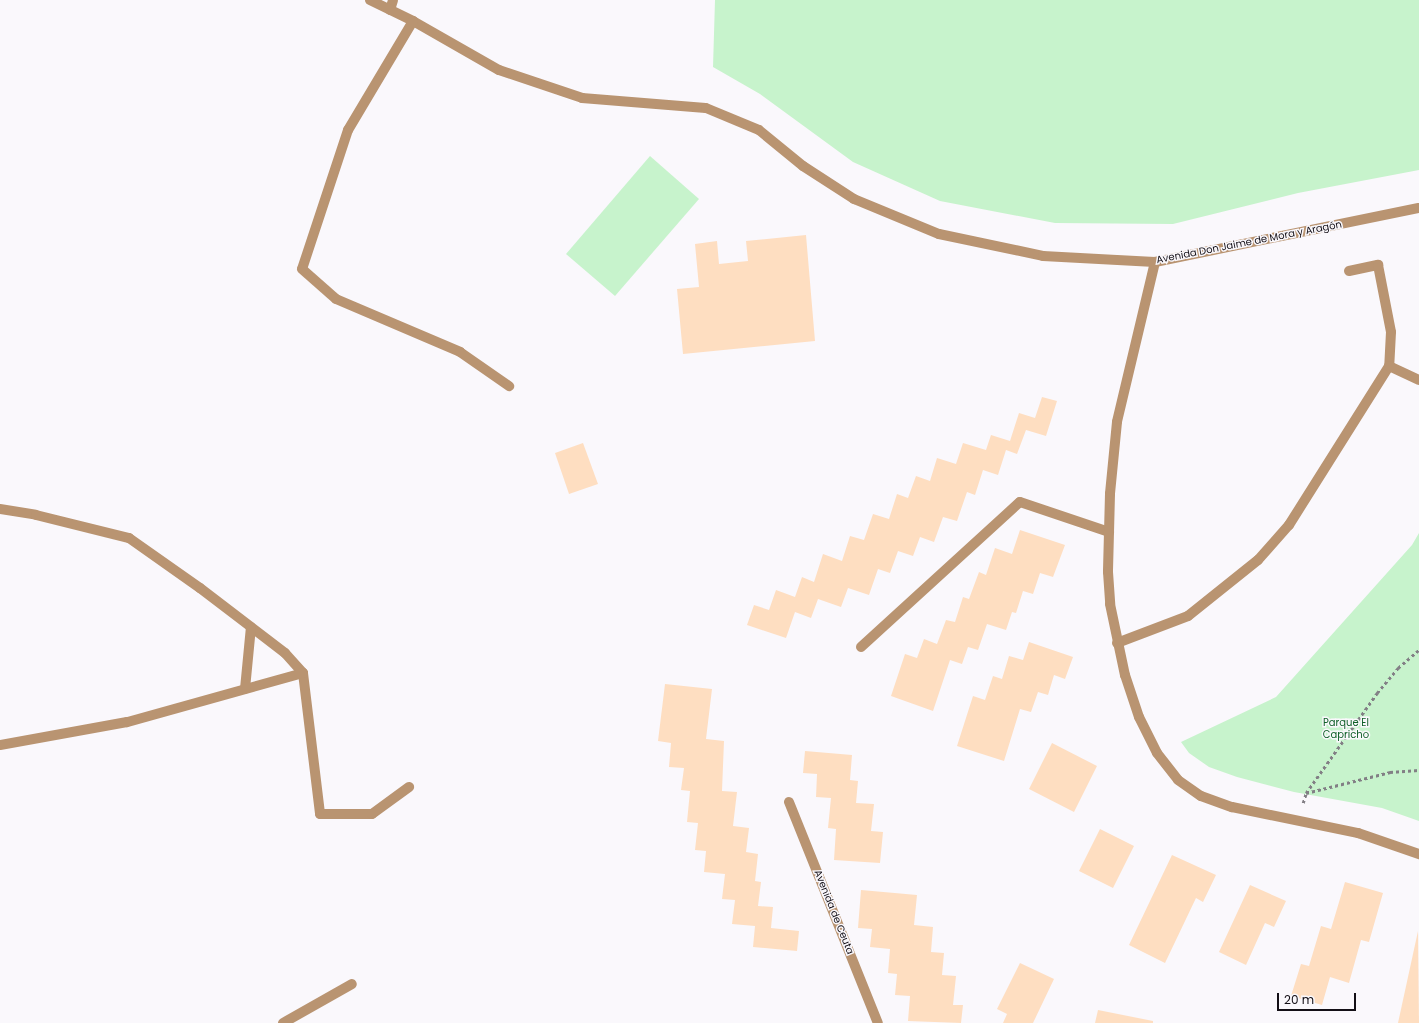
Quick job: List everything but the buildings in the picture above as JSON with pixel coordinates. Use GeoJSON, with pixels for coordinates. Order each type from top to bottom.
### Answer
{"type":"FeatureCollection","features":[{"type":"Feature","properties":{"kind":"street","name":"Avenida Don Jaime de Mora y Aragón"},"geometry":{"type":"LineString","coordinates":[[370,0],[392,5],[413,21],[499,70],[582,98],[706,108],[759,130],[803,166],[854,199],[938,234],[1043,256],[1156,262],[1419,208]]}},
{"type":"Feature","properties":{"kind":"street"},"geometry":{"type":"LineString","coordinates":[[413,21],[348,130],[302,269],[336,299],[460,352],[509,386]]}},
{"type":"Feature","properties":{"kind":"street"},"geometry":{"type":"LineString","coordinates":[[1156,262],[1117,422],[1109,532],[1110,604],[1117,643],[1130,695],[1139,717],[1157,753],[1178,780],[1201,796],[1232,807],[1358,832],[1419,854]]}},
{"type":"Feature","properties":{"kind":"street"},"geometry":{"type":"LineString","coordinates":[[1117,643],[1188,616],[1258,560],[1289,525],[1389,366],[1391,332],[1378,265],[1349,271]]}},
{"type":"Feature","properties":{"kind":"street"},"geometry":{"type":"LineString","coordinates":[[1389,366],[1419,380]]}},
{"type":"Feature","properties":{"kind":"street"},"geometry":{"type":"LineString","coordinates":[[861,647],[1020,502],[1109,532]]}},
{"type":"Feature","properties":{"kind":"street"},"geometry":{"type":"LineString","coordinates":[[0,509],[129,538],[285,653],[303,673],[320,814],[372,814],[409,787]]}},
{"type":"Feature","properties":{"kind":"street"},"geometry":{"type":"LineString","coordinates":[[245,689],[251,627]]}},
{"type":"Feature","properties":{"kind":"street"},"geometry":{"type":"LineString","coordinates":[[0,745],[127,722],[303,673]]}},
{"type":"Feature","properties":{"kind":"street","name":"Avenida de Ceuta"},"geometry":{"type":"LineString","coordinates":[[789,802],[878,1023]]}},
{"type":"Feature","properties":{"kind":"street"},"geometry":{"type":"LineString","coordinates":[[283,1023],[352,984]]}},
{"type":"Feature","properties":{"kind":"path"},"geometry":{"type":"LineString","coordinates":[[1419,650],[1398,668],[1377,693],[1306,793],[1390,772],[1419,770]]}},
{"type":"Feature","properties":{"kind":"green space"},"geometry":{"type":"Polygon","coordinates":[[[715,0],[1419,0],[1419,170],[1298,193],[1173,224],[1055,223],[940,201],[853,162],[760,94],[713,67],[715,0]]]}},
{"type":"Feature","properties":{"kind":"green space"},"geometry":{"type":"Polygon","coordinates":[[[650,156],[699,199],[615,296],[566,254],[650,156]]]}},
{"type":"Feature","properties":{"kind":"green space","name":"Parque El Capricho"},"geometry":{"type":"Polygon","coordinates":[[[1419,533],[1419,821],[1382,808],[1294,792],[1237,777],[1209,767],[1189,753],[1181,742],[1276,697],[1412,545],[1419,533]]]}}]}
